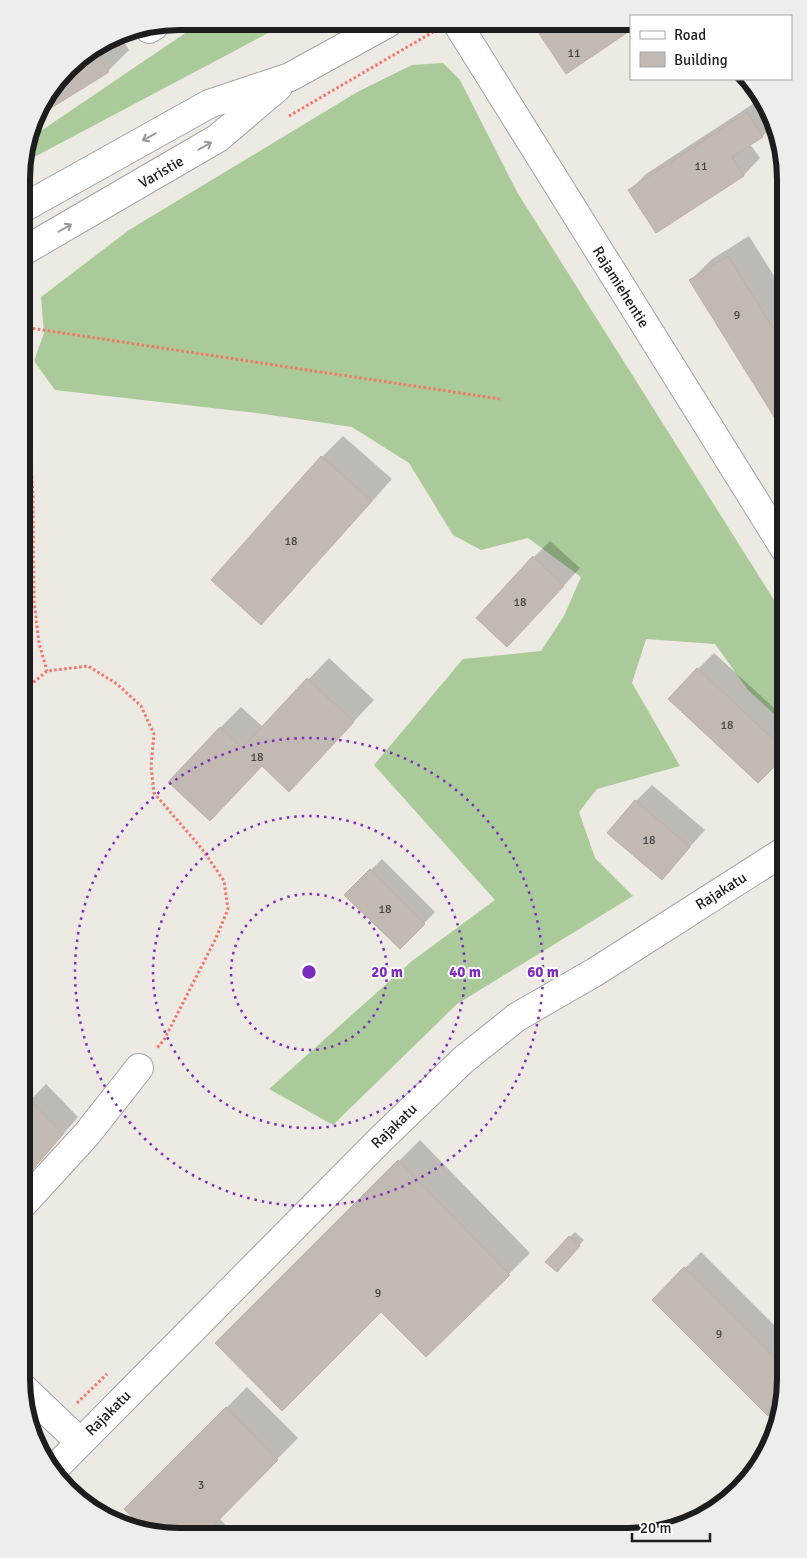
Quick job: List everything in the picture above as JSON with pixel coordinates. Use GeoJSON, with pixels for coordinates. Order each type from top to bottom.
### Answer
{"type":"FeatureCollection","features":[{"type":"Feature","properties":{"kind":"street","name":"Varistie"},"geometry":{"type":"LineString","coordinates":[[30,204],[210,104],[290,77],[374,30]]}},
{"type":"Feature","properties":{"kind":"street","name":"Rajamiehentie"},"geometry":{"type":"LineString","coordinates":[[461,30],[777,537]]}},
{"type":"Feature","properties":{"kind":"street","name":"Varistie"},"geometry":{"type":"LineString","coordinates":[[30,247],[218,138],[290,77]]}},
{"type":"Feature","properties":{"kind":"street","name":"Rajakatu"},"geometry":{"type":"LineString","coordinates":[[58,1465],[381,1139],[463,1060],[517,1018],[594,972],[777,856]]}},
{"type":"Feature","properties":{"kind":"street"},"geometry":{"type":"LineString","coordinates":[[30,1196],[87,1134],[139,1068]]}},
{"type":"Feature","properties":{"kind":"street"},"geometry":{"type":"LineString","coordinates":[[31,1395],[80,1442]]}},
{"type":"Feature","properties":{"kind":"path"},"geometry":{"type":"LineString","coordinates":[[30,327],[500,400]]}},
{"type":"Feature","properties":{"kind":"path"},"geometry":{"type":"LineString","coordinates":[[30,445],[33,496],[34,601],[39,643],[47,671]]}},
{"type":"Feature","properties":{"kind":"path"},"geometry":{"type":"LineString","coordinates":[[30,685],[47,671],[88,666],[117,684],[141,706],[154,734],[151,766],[154,793],[202,850],[224,881],[228,910],[216,938],[164,1040],[139,1068]]}},
{"type":"Feature","properties":{"kind":"green space"},"geometry":{"type":"Polygon","coordinates":[[[190,30],[274,30],[31,159],[37,133],[190,30]]]}},
{"type":"Feature","properties":{"kind":"green space"},"geometry":{"type":"Polygon","coordinates":[[[443,63],[460,80],[517,192],[777,605],[777,717],[748,690],[715,644],[646,639],[632,683],[680,766],[597,789],[579,812],[595,858],[633,896],[457,1004],[333,1125],[269,1089],[412,961],[495,900],[374,765],[463,659],[541,651],[564,616],[581,577],[528,538],[481,550],[453,535],[409,463],[352,427],[257,413],[55,390],[34,361],[44,333],[41,297],[129,230],[359,91],[412,65],[443,63]]]}},
{"type":"Feature","properties":{"kind":"building"},"geometry":{"type":"Polygon","coordinates":[[[541,30],[630,30],[566,74],[538,32],[541,30]]]}},
{"type":"Feature","properties":{"kind":"building"},"geometry":{"type":"Polygon","coordinates":[[[98,55],[109,72],[47,110],[61,88],[81,67],[98,55]]]}},
{"type":"Feature","properties":{"kind":"building"},"geometry":{"type":"Polygon","coordinates":[[[747,112],[763,137],[732,157],[744,176],[656,233],[628,190],[747,112]]]}},
{"type":"Feature","properties":{"kind":"building"},"geometry":{"type":"Polygon","coordinates":[[[728,256],[777,335],[777,422],[689,280],[728,256]]]}},
{"type":"Feature","properties":{"kind":"building"},"geometry":{"type":"Polygon","coordinates":[[[321,456],[372,501],[261,625],[211,580],[321,456]]]}},
{"type":"Feature","properties":{"kind":"building"},"geometry":{"type":"Polygon","coordinates":[[[533,556],[564,586],[507,647],[476,618],[533,556]]]}},
{"type":"Feature","properties":{"kind":"building"},"geometry":{"type":"Polygon","coordinates":[[[697,668],[777,743],[777,764],[758,783],[668,699],[697,668]]]}},
{"type":"Feature","properties":{"kind":"building"},"geometry":{"type":"Polygon","coordinates":[[[307,678],[354,722],[289,792],[262,766],[210,821],[168,782],[220,727],[242,748],[307,678]]]}},
{"type":"Feature","properties":{"kind":"building"},"geometry":{"type":"Polygon","coordinates":[[[635,800],[690,847],[662,880],[607,833],[635,800]]]}},
{"type":"Feature","properties":{"kind":"building"},"geometry":{"type":"Polygon","coordinates":[[[370,869],[425,924],[400,949],[344,895],[370,869]]]}},
{"type":"Feature","properties":{"kind":"building"},"geometry":{"type":"Polygon","coordinates":[[[30,1100],[63,1134],[30,1172],[30,1100]]]}},
{"type":"Feature","properties":{"kind":"building"},"geometry":{"type":"Polygon","coordinates":[[[398,1160],[510,1275],[426,1357],[381,1312],[282,1411],[215,1343],[398,1160]]]}},
{"type":"Feature","properties":{"kind":"building"},"geometry":{"type":"Polygon","coordinates":[[[569,1236],[580,1246],[557,1272],[545,1262],[569,1236]]]}},
{"type":"Feature","properties":{"kind":"building"},"geometry":{"type":"Polygon","coordinates":[[[684,1267],[777,1360],[777,1388],[773,1411],[768,1416],[652,1300],[684,1267]]]}},
{"type":"Feature","properties":{"kind":"building"},"geometry":{"type":"Polygon","coordinates":[[[226,1407],[278,1460],[211,1528],[160,1527],[141,1523],[124,1509],[226,1407]]]}}]}
